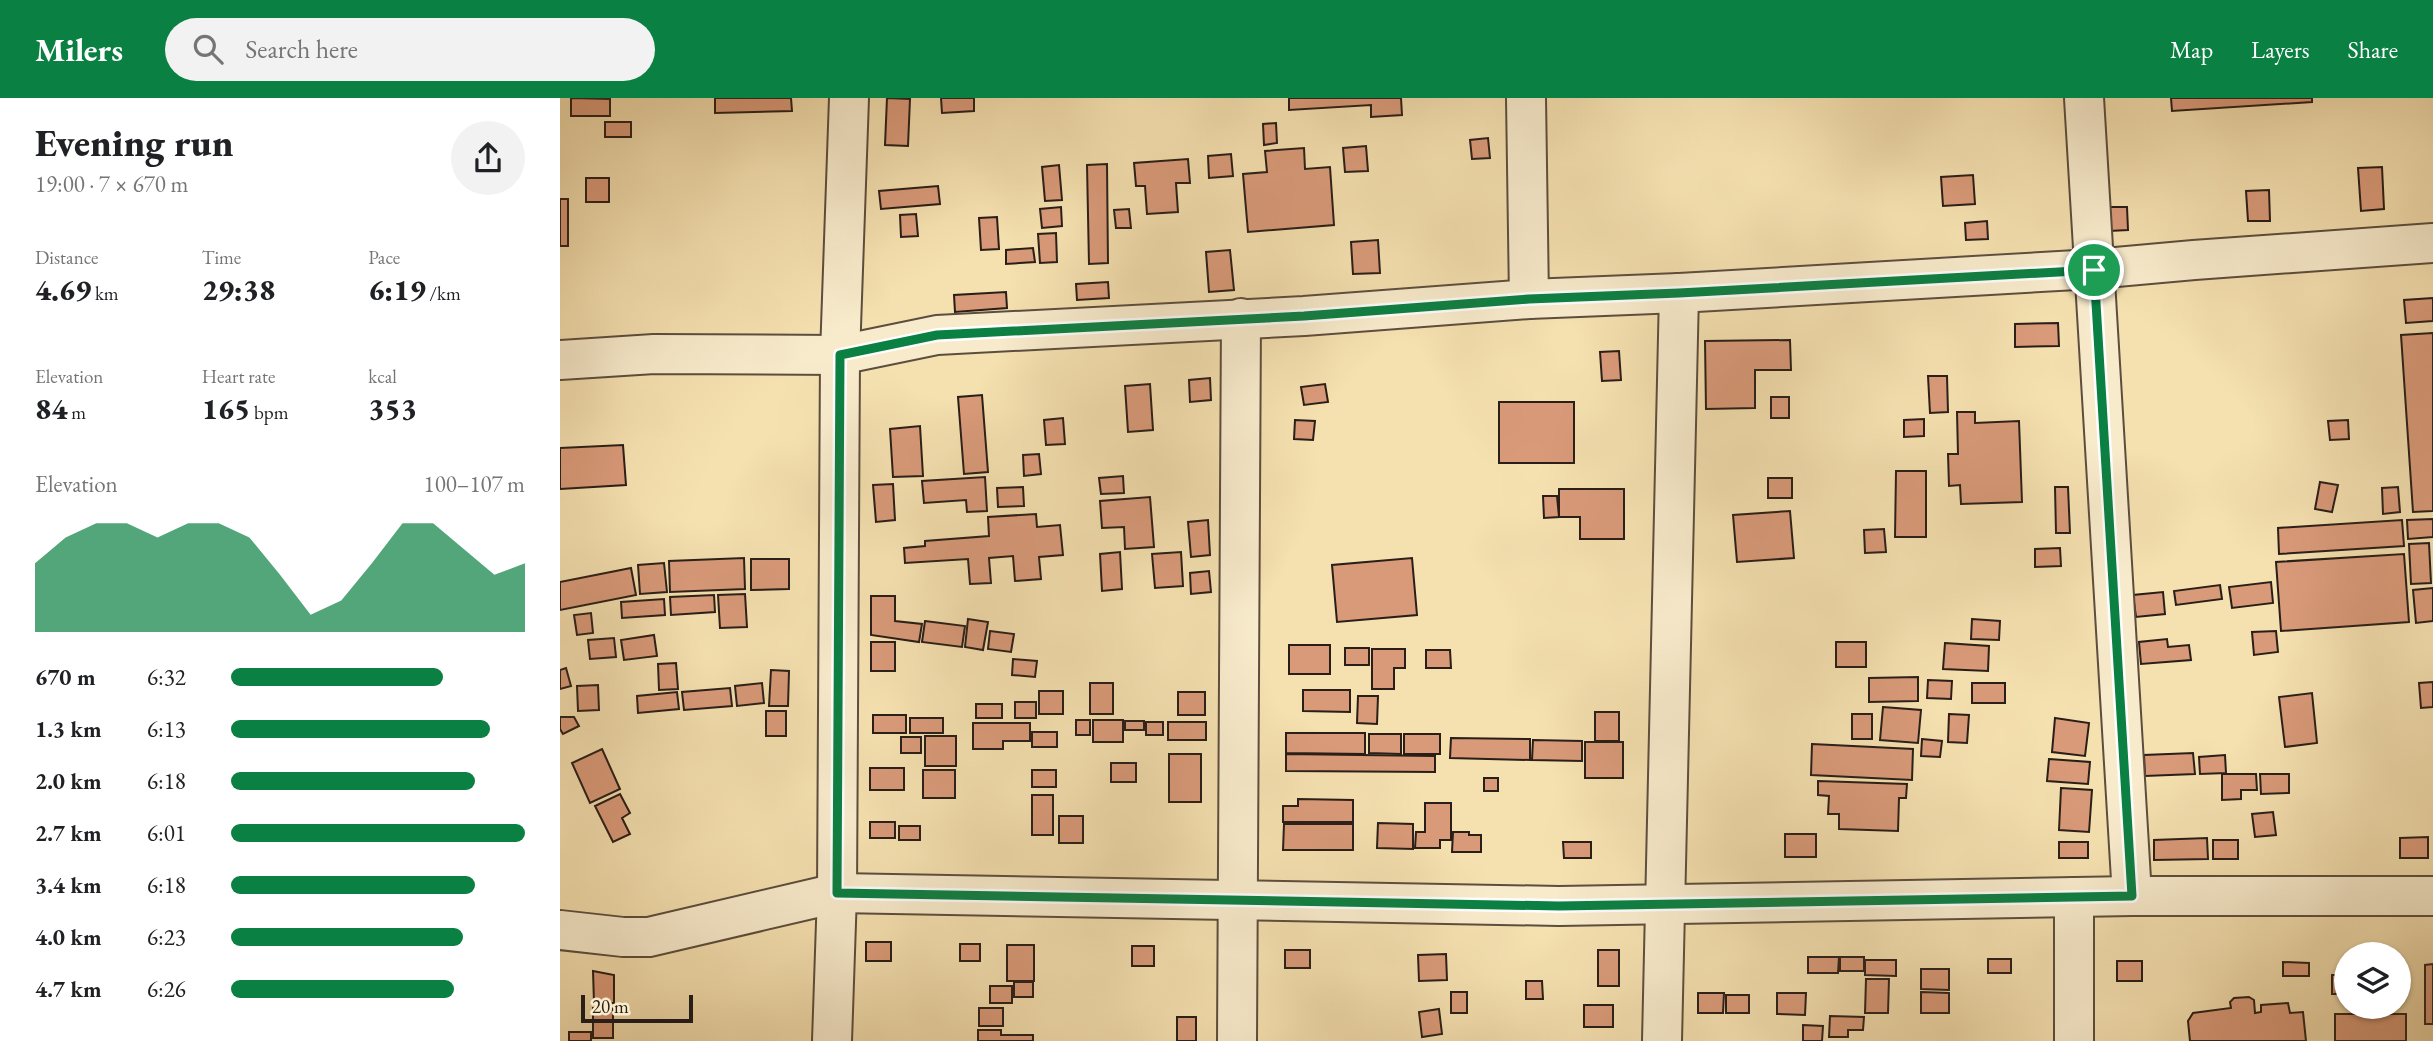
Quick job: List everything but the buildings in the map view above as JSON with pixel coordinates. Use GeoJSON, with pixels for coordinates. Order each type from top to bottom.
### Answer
{"type":"FeatureCollection","features":[{"type":"Feature","properties":{"kind":"street"},"geometry":{"type":"LineString","coordinates":[[832,1041],[837,893],[840,355],[849,98]]}},
{"type":"Feature","properties":{"kind":"street"},"geometry":{"type":"LineString","coordinates":[[1526,98],[1529,299]]}},
{"type":"Feature","properties":{"kind":"street"},"geometry":{"type":"LineString","coordinates":[[2084,98],[2132,896]]}},
{"type":"Feature","properties":{"kind":"street"},"geometry":{"type":"LineString","coordinates":[[560,360],[654,354],[840,355],[937,335],[1304,316],[1529,299],[2094,270],[2433,243]]}},
{"type":"Feature","properties":{"kind":"street"},"geometry":{"type":"LineString","coordinates":[[1662,1041],[1679,293]]}},
{"type":"Feature","properties":{"kind":"street"},"geometry":{"type":"LineString","coordinates":[[1237,1041],[1241,318]]}},
{"type":"Feature","properties":{"kind":"street"},"geometry":{"type":"LineString","coordinates":[[560,930],[649,937],[837,893],[1559,906],[2132,896],[2433,896]]}},
{"type":"Feature","properties":{"kind":"street"},"geometry":{"type":"LineString","coordinates":[[2074,898],[2074,1041]]}},
{"type":"Feature","properties":{"kind":"route"},"geometry":{"type":"LineString","coordinates":[[2094,270],[2132,896],[1559,906],[837,893],[840,355],[937,335],[1304,316],[1529,299],[2094,270]]}}]}
